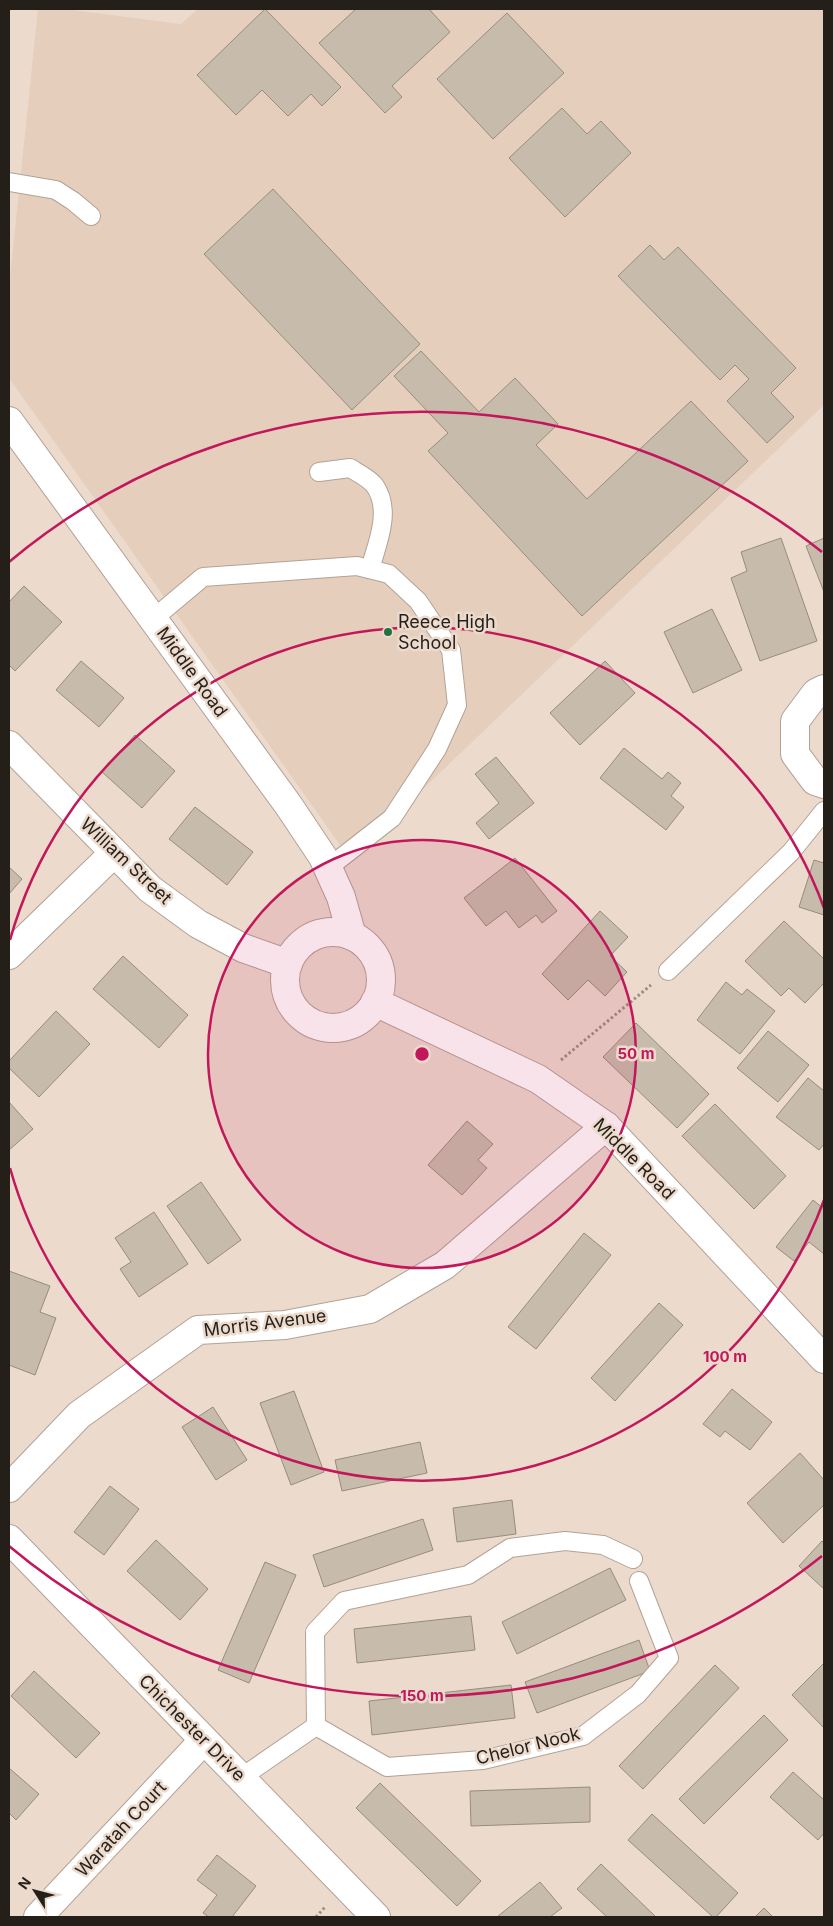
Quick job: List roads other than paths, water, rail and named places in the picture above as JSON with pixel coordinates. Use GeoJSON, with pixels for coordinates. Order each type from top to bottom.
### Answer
{"type":"FeatureCollection","features":[{"type":"Feature","properties":{"kind":"street","name":"Middle Road"},"geometry":{"type":"LineString","coordinates":[[9,421],[276,786],[323,857],[341,897],[352,936]]}},
{"type":"Feature","properties":{"kind":"street"},"geometry":{"type":"LineString","coordinates":[[824,689],[816,694],[795,721],[794,754],[815,781],[824,784]]}},
{"type":"Feature","properties":{"kind":"street","name":"William Street"},"geometry":{"type":"LineString","coordinates":[[9,745],[150,888],[198,924],[243,948],[288,964]]}},
{"type":"Feature","properties":{"kind":"street"},"geometry":{"type":"LineString","coordinates":[[9,955],[114,853]]}},
{"type":"Feature","properties":{"kind":"street"},"geometry":{"type":"LineString","coordinates":[[336,932],[352,936],[366,945],[376,959],[381,976],[375,1002],[365,1016],[351,1025],[339,1028],[322,1027],[306,1020],[294,1009],[287,994],[285,981],[288,964],[299,946],[319,934],[336,932]]}},
{"type":"Feature","properties":{"kind":"street","name":"Middle Road"},"geometry":{"type":"LineString","coordinates":[[375,1002],[538,1079],[606,1126],[824,1359]]}},
{"type":"Feature","properties":{"kind":"street","name":"Morris Avenue"},"geometry":{"type":"LineString","coordinates":[[9,1488],[80,1415],[198,1330],[285,1325],[370,1308],[445,1265],[606,1126]]}},
{"type":"Feature","properties":{"kind":"street","name":"Chichester Drive"},"geometry":{"type":"LineString","coordinates":[[9,1539],[203,1741],[242,1777],[376,1917]]}},
{"type":"Feature","properties":{"kind":"street","name":"Waratah Court"},"geometry":{"type":"LineString","coordinates":[[38,1917],[203,1741]]}},
{"type":"Feature","properties":{"kind":"lane"},"geometry":{"type":"LineString","coordinates":[[9,182],[56,190],[91,216]]}},
{"type":"Feature","properties":{"kind":"lane"},"geometry":{"type":"LineString","coordinates":[[319,472],[350,468],[374,486],[381,498],[384,516],[370,569]]}},
{"type":"Feature","properties":{"kind":"lane"},"geometry":{"type":"LineString","coordinates":[[153,619],[203,577],[357,566],[389,574],[418,601],[451,650],[457,705],[437,749],[392,818],[328,868]]}},
{"type":"Feature","properties":{"kind":"lane"},"geometry":{"type":"LineString","coordinates":[[668,971],[791,852],[824,812]]}},
{"type":"Feature","properties":{"kind":"lane"},"geometry":{"type":"LineString","coordinates":[[242,1777],[316,1726],[315,1632],[344,1601],[468,1575],[510,1548],[565,1541],[603,1545],[633,1559]]}},
{"type":"Feature","properties":{"kind":"lane","name":"Chelor Nook"},"geometry":{"type":"LineString","coordinates":[[316,1726],[387,1767],[483,1760],[583,1736],[638,1694],[670,1658],[639,1581]]}},
{"type":"Feature","properties":{"kind":"place","name":"Reece High School"},"geometry":{"type":"Point","coordinates":[388,632]}}]}
